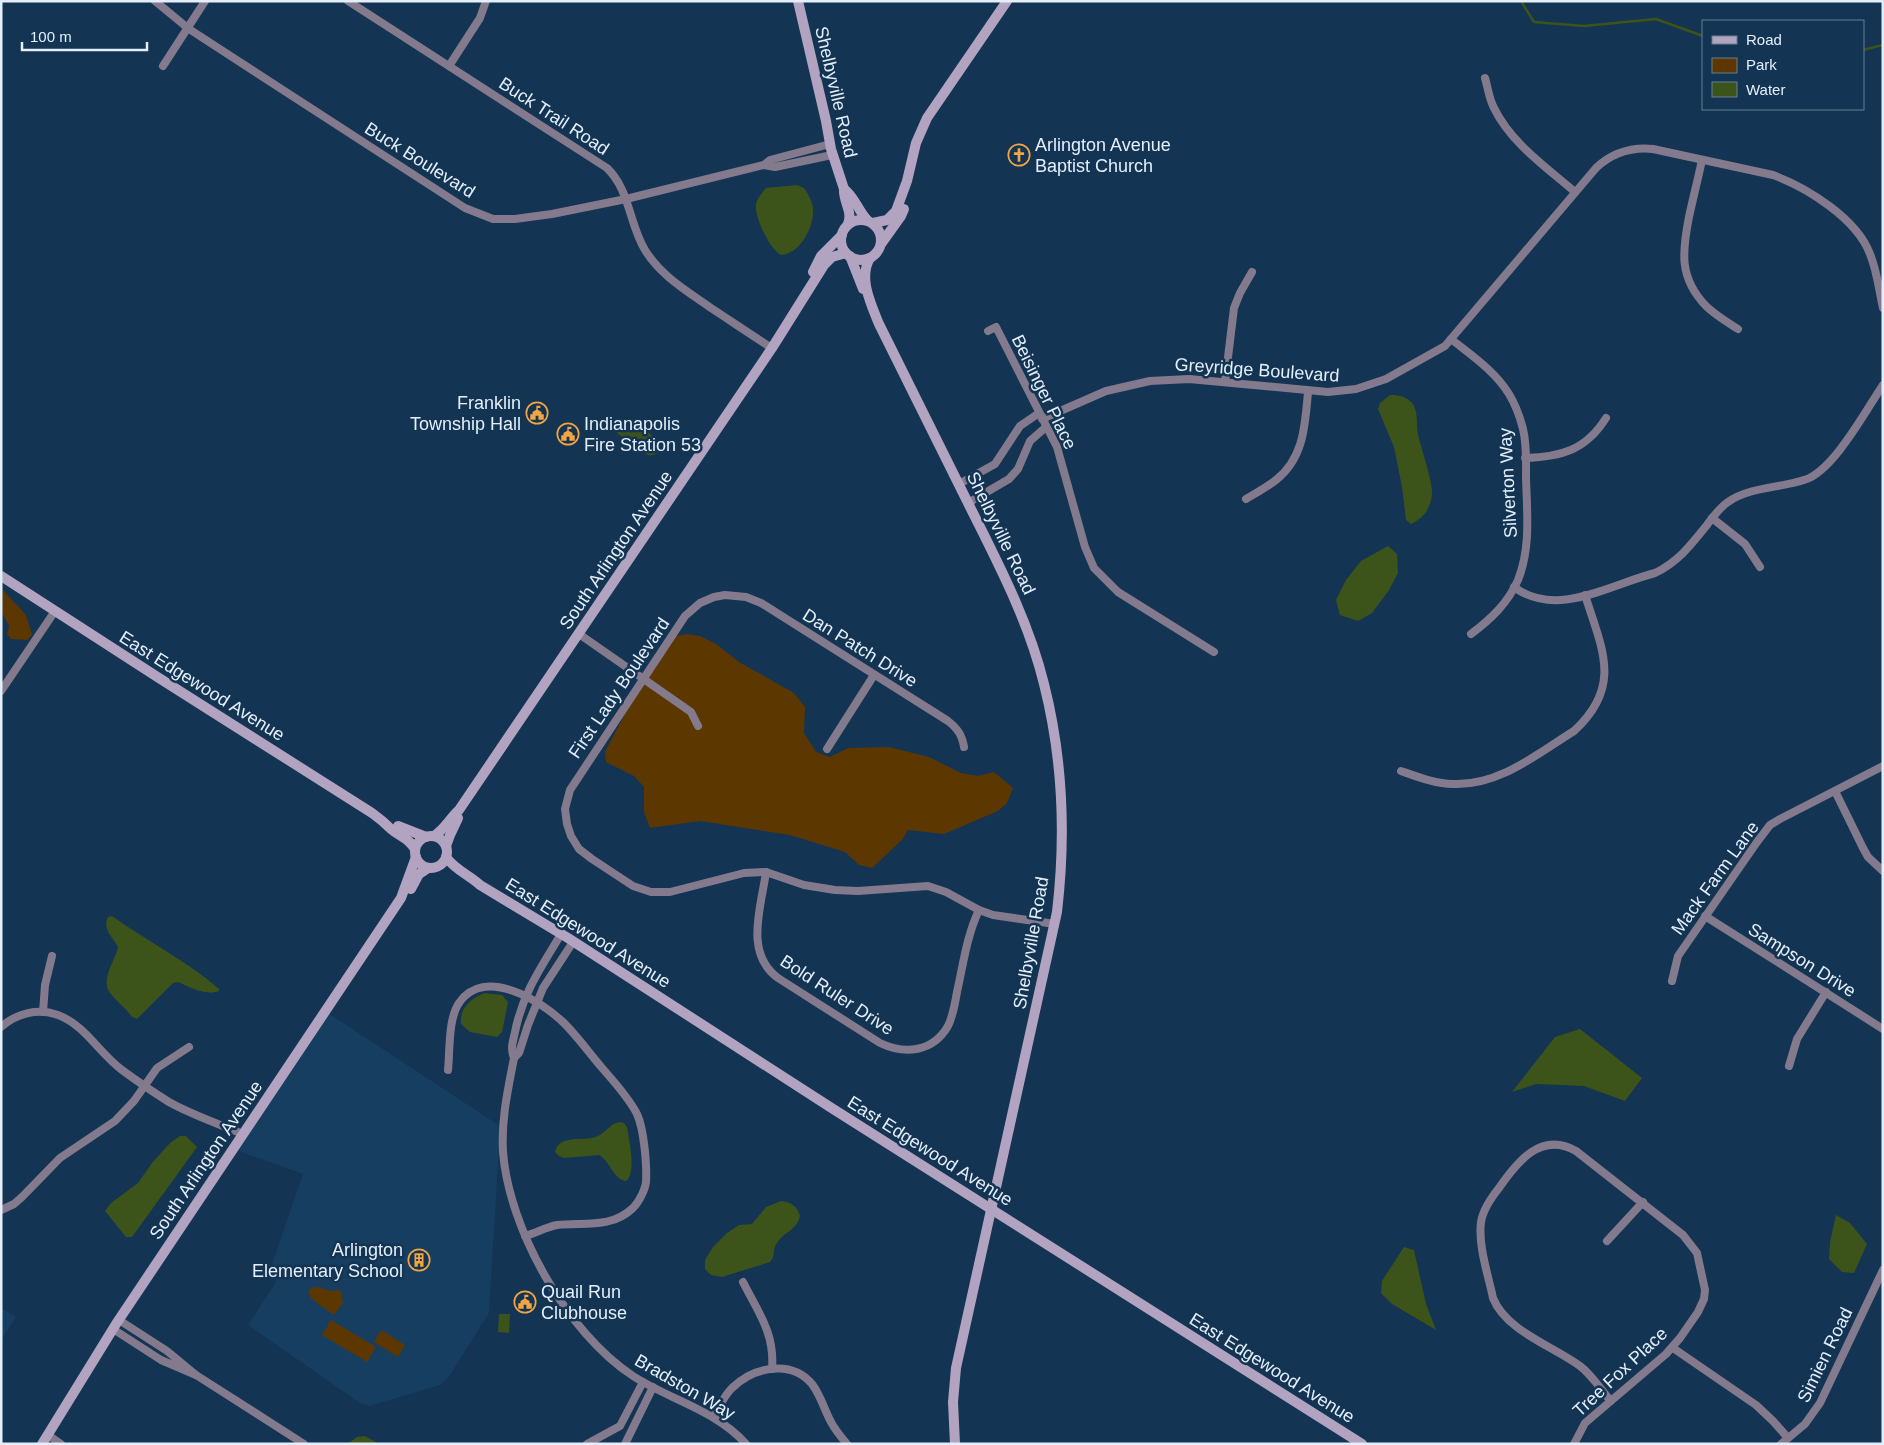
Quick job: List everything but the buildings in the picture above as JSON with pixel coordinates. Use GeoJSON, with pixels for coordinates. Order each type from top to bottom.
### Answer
{"type":"FeatureCollection","features":[{"type":"Feature","properties":{"kind":"main road","name":"Shelbyville Road"},"geometry":{"type":"LineString","coordinates":[[798,1],[831,149],[844,189]]}},
{"type":"Feature","properties":{"kind":"main road"},"geometry":{"type":"LineString","coordinates":[[848,224],[858,220],[870,222],[887,220],[894,214],[898,208],[907,181],[916,143],[927,118],[1007,1]]}},
{"type":"Feature","properties":{"kind":"main road"},"geometry":{"type":"LineString","coordinates":[[869,299],[865,270],[870,258],[876,253],[904,211],[908,194],[907,181]]}},
{"type":"Feature","properties":{"kind":"main road"},"geometry":{"type":"LineString","coordinates":[[844,189],[851,194],[862,215],[880,234],[881,244]]}},
{"type":"Feature","properties":{"kind":"main road"},"geometry":{"type":"LineString","coordinates":[[844,189],[844,195],[850,210],[848,224],[842,235],[842,243],[860,285],[869,299]]}},
{"type":"Feature","properties":{"kind":"main road","name":"South Arlington Avenue"},"geometry":{"type":"LineString","coordinates":[[813,281],[813,272],[818,260],[842,235]]}},
{"type":"Feature","properties":{"kind":"main road"},"geometry":{"type":"LineString","coordinates":[[848,254],[860,260],[870,258]]}},
{"type":"Feature","properties":{"kind":"main road","name":"South Arlington Avenue"},"geometry":{"type":"LineString","coordinates":[[430,837],[442,831],[459,810],[772,348],[828,260],[848,254]]}},
{"type":"Feature","properties":{"kind":"main road","name":"Shelbyville Road"},"geometry":{"type":"LineString","coordinates":[[869,299],[879,324],[1013,594],[1026,626],[1043,680],[1059,765],[1062,826],[1060,885],[1055,924],[956,1372],[953,1402],[956,1444]]}},
{"type":"Feature","properties":{"kind":"main road","name":"East Edgewood Avenue"},"geometry":{"type":"LineString","coordinates":[[1,576],[386,822]]}},
{"type":"Feature","properties":{"kind":"main road","name":"South Arlington Avenue"},"geometry":{"type":"LineString","coordinates":[[446,852],[450,835],[458,819],[459,810]]}},
{"type":"Feature","properties":{"kind":"main road"},"geometry":{"type":"LineString","coordinates":[[386,822],[395,824],[415,834],[440,838],[454,867],[469,875],[480,885]]}},
{"type":"Feature","properties":{"kind":"main road"},"geometry":{"type":"LineString","coordinates":[[386,822],[391,830],[406,838],[421,864],[480,885]]}},
{"type":"Feature","properties":{"kind":"main road"},"geometry":{"type":"LineString","coordinates":[[416,853],[419,842],[430,837]]}},
{"type":"Feature","properties":{"kind":"main road"},"geometry":{"type":"LineString","coordinates":[[431,868],[442,864],[446,852]]}},
{"type":"Feature","properties":{"kind":"main road","name":"South Arlington Avenue"},"geometry":{"type":"LineString","coordinates":[[45,1439],[116,1324],[401,898],[416,853]]}},
{"type":"Feature","properties":{"kind":"main road","name":"South Arlington Avenue"},"geometry":{"type":"LineString","coordinates":[[401,898],[408,893],[419,874],[431,868]]}},
{"type":"Feature","properties":{"kind":"main road","name":"East Edgewood Avenue"},"geometry":{"type":"LineString","coordinates":[[480,885],[561,934],[822,1102],[1362,1444]]}},
{"type":"Feature","properties":{"kind":"street","name":"Buck Boulevard"},"geometry":{"type":"LineString","coordinates":[[155,1],[188,28],[465,208],[493,218],[515,219],[552,214],[626,199],[764,165],[770,160],[831,149]]}},
{"type":"Feature","properties":{"kind":"street"},"geometry":{"type":"LineString","coordinates":[[164,66],[206,1]]}},
{"type":"Feature","properties":{"kind":"street","name":"Buck Trail Road"},"geometry":{"type":"LineString","coordinates":[[348,1],[607,168],[620,184],[633,226],[647,254],[664,274],[772,348]]}},
{"type":"Feature","properties":{"kind":"street"},"geometry":{"type":"LineString","coordinates":[[449,66],[480,18],[486,1]]}},
{"type":"Feature","properties":{"kind":"street"},"geometry":{"type":"LineString","coordinates":[[1485,78],[1493,107],[1508,130],[1528,152],[1575,192]]}},
{"type":"Feature","properties":{"kind":"street","name":"Greyridge Boulevard"},"geometry":{"type":"LineString","coordinates":[[959,484],[995,464],[1008,447],[1020,426],[1040,416],[1095,395],[1132,384],[1170,379],[1225,382],[1308,392],[1348,391],[1386,380],[1440,350],[1601,163],[1625,151],[1649,149],[1768,174],[1788,181],[1840,214],[1852,225],[1879,269],[1883,308]]}},
{"type":"Feature","properties":{"kind":"street"},"geometry":{"type":"LineString","coordinates":[[1702,160],[1684,240],[1684,263],[1691,286],[1702,302],[1714,313],[1738,329]]}},
{"type":"Feature","properties":{"kind":"street"},"geometry":{"type":"LineString","coordinates":[[1225,382],[1234,308],[1252,272]]}},
{"type":"Feature","properties":{"kind":"street","name":"Beisinger Place"},"geometry":{"type":"LineString","coordinates":[[988,331],[996,327],[1057,447],[1084,547],[1094,568],[1118,592],[1214,652]]}},
{"type":"Feature","properties":{"kind":"street","name":"Silverton Way"},"geometry":{"type":"LineString","coordinates":[[1451,339],[1485,366],[1509,393],[1523,429],[1526,458],[1527,539],[1524,563],[1514,588],[1497,612],[1471,634]]}},
{"type":"Feature","properties":{"kind":"street"},"geometry":{"type":"LineString","coordinates":[[1514,588],[1533,597],[1554,601],[1571,599],[1666,568],[1683,555],[1712,518],[1724,505],[1735,498],[1746,493],[1806,480],[1823,470],[1883,385]]}},
{"type":"Feature","properties":{"kind":"street"},"geometry":{"type":"LineString","coordinates":[[1246,499],[1277,480],[1294,459],[1304,433],[1308,392]]}},
{"type":"Feature","properties":{"kind":"street"},"geometry":{"type":"LineString","coordinates":[[1526,458],[1547,457],[1570,451],[1590,438],[1606,418]]}},
{"type":"Feature","properties":{"kind":"street"},"geometry":{"type":"LineString","coordinates":[[968,503],[1009,479],[1018,469],[1030,441],[1046,427]]}},
{"type":"Feature","properties":{"kind":"street"},"geometry":{"type":"LineString","coordinates":[[1712,518],[1744,544],[1760,567]]}},
{"type":"Feature","properties":{"kind":"street","name":"Dan Patch Drive"},"geometry":{"type":"LineString","coordinates":[[725,595],[746,597],[761,603],[954,726],[962,736],[964,747]]}},
{"type":"Feature","properties":{"kind":"street","name":"First Lady Boulevard"},"geometry":{"type":"LineString","coordinates":[[725,595],[706,600],[690,611],[573,782],[567,797],[566,820],[571,836],[585,854],[633,886],[651,892],[670,892],[744,873],[766,872]]}},
{"type":"Feature","properties":{"kind":"street"},"geometry":{"type":"LineString","coordinates":[[1401,771],[1424,779],[1451,784],[1479,782],[1507,772],[1522,764],[1574,731],[1596,705],[1605,682],[1602,650],[1585,595]]}},
{"type":"Feature","properties":{"kind":"street"},"geometry":{"type":"LineString","coordinates":[[1,691],[55,611]]}},
{"type":"Feature","properties":{"kind":"street"},"geometry":{"type":"LineString","coordinates":[[579,634],[691,712],[698,726]]}},
{"type":"Feature","properties":{"kind":"street"},"geometry":{"type":"LineString","coordinates":[[827,749],[874,675]]}},
{"type":"Feature","properties":{"kind":"street","name":"Mack Farm Lane"},"geometry":{"type":"LineString","coordinates":[[1672,981],[1678,956],[1770,825],[1883,766]]}},
{"type":"Feature","properties":{"kind":"street"},"geometry":{"type":"LineString","coordinates":[[1834,791],[1863,848],[1875,865],[1883,871]]}},
{"type":"Feature","properties":{"kind":"street"},"geometry":{"type":"LineString","coordinates":[[766,872],[804,885],[835,890],[858,891],[928,886],[946,892],[993,915],[1055,924]]}},
{"type":"Feature","properties":{"kind":"street","name":"Bold Ruler Drive"},"geometry":{"type":"LineString","coordinates":[[766,872],[756,935],[757,946],[764,964],[778,978],[872,1038],[887,1047],[899,1050],[910,1051],[929,1044],[939,1037],[948,1025],[971,931],[980,910]]}},
{"type":"Feature","properties":{"kind":"street","name":"Sampson Drive"},"geometry":{"type":"LineString","coordinates":[[1705,916],[1883,1029]]}},
{"type":"Feature","properties":{"kind":"street","name":"Bradston Way"},"geometry":{"type":"LineString","coordinates":[[561,934],[530,1000],[519,1052],[514,1058],[504,1110],[503,1153],[508,1187],[525,1236],[548,1279],[575,1320],[606,1355],[620,1367],[653,1388],[713,1417],[746,1444]]}},
{"type":"Feature","properties":{"kind":"street","name":"Bradston Way"},"geometry":{"type":"LineString","coordinates":[[514,1058],[511,1050],[519,1014],[530,1000],[544,988],[573,942]]}},
{"type":"Feature","properties":{"kind":"street"},"geometry":{"type":"LineString","coordinates":[[42,1012],[45,985],[52,956]]}},
{"type":"Feature","properties":{"kind":"street"},"geometry":{"type":"LineString","coordinates":[[448,1070],[453,1016],[458,1005],[466,996],[478,988],[497,986],[530,1000],[565,1024],[622,1092],[636,1112],[643,1134],[646,1181],[642,1194],[635,1206],[617,1219],[603,1223],[558,1225],[525,1236]]}},
{"type":"Feature","properties":{"kind":"street"},"geometry":{"type":"LineString","coordinates":[[1790,1066],[1797,1038],[1826,992]]}},
{"type":"Feature","properties":{"kind":"street"},"geometry":{"type":"LineString","coordinates":[[1,1027],[23,1014],[42,1012],[65,1018],[78,1026],[115,1064],[144,1086],[170,1102],[243,1134]]}},
{"type":"Feature","properties":{"kind":"street"},"geometry":{"type":"LineString","coordinates":[[1,1210],[14,1204],[22,1197],[60,1158],[115,1121],[129,1107],[163,1062],[189,1047]]}},
{"type":"Feature","properties":{"kind":"street","name":"Tree Fox Place"},"geometry":{"type":"LineString","coordinates":[[1574,1444],[1585,1423],[1611,1401],[1673,1348],[1698,1312],[1704,1299],[1704,1290],[1697,1253],[1683,1235],[1576,1151],[1559,1145],[1542,1147],[1526,1154],[1514,1165],[1486,1207],[1481,1222],[1480,1237],[1496,1306],[1515,1325],[1581,1367],[1611,1401]]}},
{"type":"Feature","properties":{"kind":"street"},"geometry":{"type":"LineString","coordinates":[[1607,1241],[1643,1202]]}},
{"type":"Feature","properties":{"kind":"street","name":"Simien Road"},"geometry":{"type":"LineString","coordinates":[[1781,1444],[1805,1424],[1820,1403],[1883,1270]]}},
{"type":"Feature","properties":{"kind":"street"},"geometry":{"type":"LineString","coordinates":[[743,1282],[770,1338],[773,1350],[772,1369]]}},
{"type":"Feature","properties":{"kind":"street"},"geometry":{"type":"LineString","coordinates":[[116,1324],[161,1360],[196,1375],[304,1444]]}},
{"type":"Feature","properties":{"kind":"street"},"geometry":{"type":"LineString","coordinates":[[1673,1348],[1760,1409],[1788,1438]]}},
{"type":"Feature","properties":{"kind":"street"},"geometry":{"type":"LineString","coordinates":[[713,1417],[726,1395],[736,1385],[754,1373],[772,1369],[791,1369],[804,1376],[821,1397],[835,1429],[847,1444]]}},
{"type":"Feature","properties":{"kind":"street"},"geometry":{"type":"LineString","coordinates":[[587,1444],[620,1426],[643,1382]]}},
{"type":"Feature","properties":{"kind":"street"},"geometry":{"type":"LineString","coordinates":[[625,1444],[653,1388]]}},
{"type":"Feature","properties":{"kind":"street"},"geometry":{"type":"LineString","coordinates":[[45,1439],[61,1444]]}},
{"type":"Feature","properties":{"kind":"shaded area"},"geometry":{"type":"Polygon","coordinates":[[[325,1011],[497,1124],[500,1129],[489,1313],[448,1378],[440,1385],[369,1406],[360,1403],[248,1325],[276,1282],[271,1267],[303,1174],[233,1149],[325,1011]]]}},
{"type":"Feature","properties":{"kind":"shaded area"},"geometry":{"type":"Polygon","coordinates":[[[1,1308],[16,1317],[1,1340],[1,1308]]]}},
{"type":"Feature","properties":{"kind":"green space"},"geometry":{"type":"Polygon","coordinates":[[[1,588],[26,615],[32,635],[27,640],[11,639],[7,634],[9,626],[1,611],[1,588]]]}},
{"type":"Feature","properties":{"kind":"green space"},"geometry":{"type":"Polygon","coordinates":[[[687,634],[700,636],[716,644],[739,662],[794,693],[805,707],[804,733],[816,752],[830,757],[848,748],[889,747],[929,757],[961,773],[978,776],[994,772],[1013,788],[1007,803],[998,811],[944,834],[908,830],[902,840],[872,868],[859,865],[845,852],[790,835],[700,821],[650,828],[644,812],[644,787],[634,776],[606,762],[605,752],[644,678],[671,637],[687,634]]]}},
{"type":"Feature","properties":{"kind":"green space"},"geometry":{"type":"Polygon","coordinates":[[[319,1287],[330,1291],[341,1291],[341,1299],[344,1301],[334,1315],[311,1298],[308,1292],[311,1288],[319,1287]]]}},
{"type":"Feature","properties":{"kind":"green space"},"geometry":{"type":"Polygon","coordinates":[[[331,1320],[376,1347],[367,1362],[322,1335],[331,1320]]]}},
{"type":"Feature","properties":{"kind":"green space"},"geometry":{"type":"Polygon","coordinates":[[[381,1330],[405,1345],[398,1357],[374,1342],[381,1330]]]}},
{"type":"Feature","properties":{"kind":"water"},"geometry":{"type":"Polygon","coordinates":[[[797,185],[804,188],[809,195],[813,217],[800,245],[794,250],[781,255],[772,247],[764,233],[756,211],[756,203],[766,188],[797,185]]]}},
{"type":"Feature","properties":{"kind":"water"},"geometry":{"type":"Polygon","coordinates":[[[1390,395],[1404,397],[1414,405],[1418,435],[1432,490],[1428,509],[1423,516],[1411,524],[1406,520],[1394,447],[1378,409],[1380,403],[1390,395]]]}},
{"type":"Feature","properties":{"kind":"water"},"geometry":{"type":"Polygon","coordinates":[[[623,418],[645,429],[662,448],[661,450],[654,455],[648,455],[617,433],[614,427],[623,418]]]}},
{"type":"Feature","properties":{"kind":"water"},"geometry":{"type":"Polygon","coordinates":[[[1388,546],[1397,554],[1398,573],[1389,590],[1372,613],[1358,621],[1340,615],[1336,600],[1346,580],[1361,561],[1388,546]]]}},
{"type":"Feature","properties":{"kind":"water"},"geometry":{"type":"Polygon","coordinates":[[[112,916],[194,969],[219,989],[219,991],[203,992],[178,982],[173,983],[137,1019],[132,1017],[107,988],[107,976],[118,947],[106,926],[108,917],[112,916]]]}},
{"type":"Feature","properties":{"kind":"water"},"geometry":{"type":"Polygon","coordinates":[[[485,993],[502,995],[508,1002],[502,1032],[497,1037],[470,1032],[461,1024],[462,1013],[467,1004],[485,993]]]}},
{"type":"Feature","properties":{"kind":"water"},"geometry":{"type":"Polygon","coordinates":[[[1580,1029],[1642,1078],[1625,1101],[1584,1086],[1536,1084],[1512,1092],[1555,1037],[1580,1029]]]}},
{"type":"Feature","properties":{"kind":"water"},"geometry":{"type":"Polygon","coordinates":[[[619,1122],[624,1123],[627,1127],[632,1164],[626,1181],[618,1177],[599,1155],[564,1158],[555,1152],[560,1143],[596,1137],[619,1122]]]}},
{"type":"Feature","properties":{"kind":"water"},"geometry":{"type":"Polygon","coordinates":[[[180,1136],[186,1136],[197,1147],[132,1237],[126,1237],[105,1211],[111,1203],[138,1183],[152,1163],[170,1143],[180,1136]]]}},
{"type":"Feature","properties":{"kind":"water"},"geometry":{"type":"Polygon","coordinates":[[[781,1201],[793,1205],[800,1216],[796,1225],[777,1243],[770,1262],[722,1277],[711,1275],[705,1269],[705,1260],[713,1247],[727,1233],[739,1225],[752,1224],[766,1207],[781,1201]]]}},
{"type":"Feature","properties":{"kind":"water"},"geometry":{"type":"Polygon","coordinates":[[[1836,1215],[1850,1223],[1867,1244],[1854,1273],[1842,1272],[1829,1259],[1830,1242],[1836,1215]]]}},
{"type":"Feature","properties":{"kind":"water"},"geometry":{"type":"Polygon","coordinates":[[[1404,1247],[1414,1250],[1426,1304],[1436,1330],[1392,1304],[1381,1293],[1382,1281],[1404,1247]]]}},
{"type":"Feature","properties":{"kind":"water"},"geometry":{"type":"Polygon","coordinates":[[[499,1314],[510,1314],[509,1333],[498,1332],[499,1314]]]}},
{"type":"Feature","properties":{"kind":"water"},"geometry":{"type":"Polygon","coordinates":[[[365,1436],[379,1444],[347,1444],[357,1437],[365,1436]]]}},
{"type":"Feature","properties":{"kind":"waterway"},"geometry":{"type":"LineString","coordinates":[[1521,1],[1534,22],[1584,26],[1656,19],[1702,36]]}},
{"type":"Feature","properties":{"kind":"waterway"},"geometry":{"type":"LineString","coordinates":[[1864,50],[1883,45]]}},
{"type":"Feature","properties":{"kind":"place","name":"Arlington Avenue Baptist Church"},"geometry":{"type":"Point","coordinates":[1019,155]}},
{"type":"Feature","properties":{"kind":"place","name":"Franklin Township Hall"},"geometry":{"type":"Point","coordinates":[537,413]}},
{"type":"Feature","properties":{"kind":"place","name":"Indianapolis Fire Station 53"},"geometry":{"type":"Point","coordinates":[568,434]}},
{"type":"Feature","properties":{"kind":"place","name":"Arlington Elementary School"},"geometry":{"type":"Point","coordinates":[419,1260]}},
{"type":"Feature","properties":{"kind":"place","name":"Quail Run Clubhouse"},"geometry":{"type":"Point","coordinates":[525,1302]}}]}
